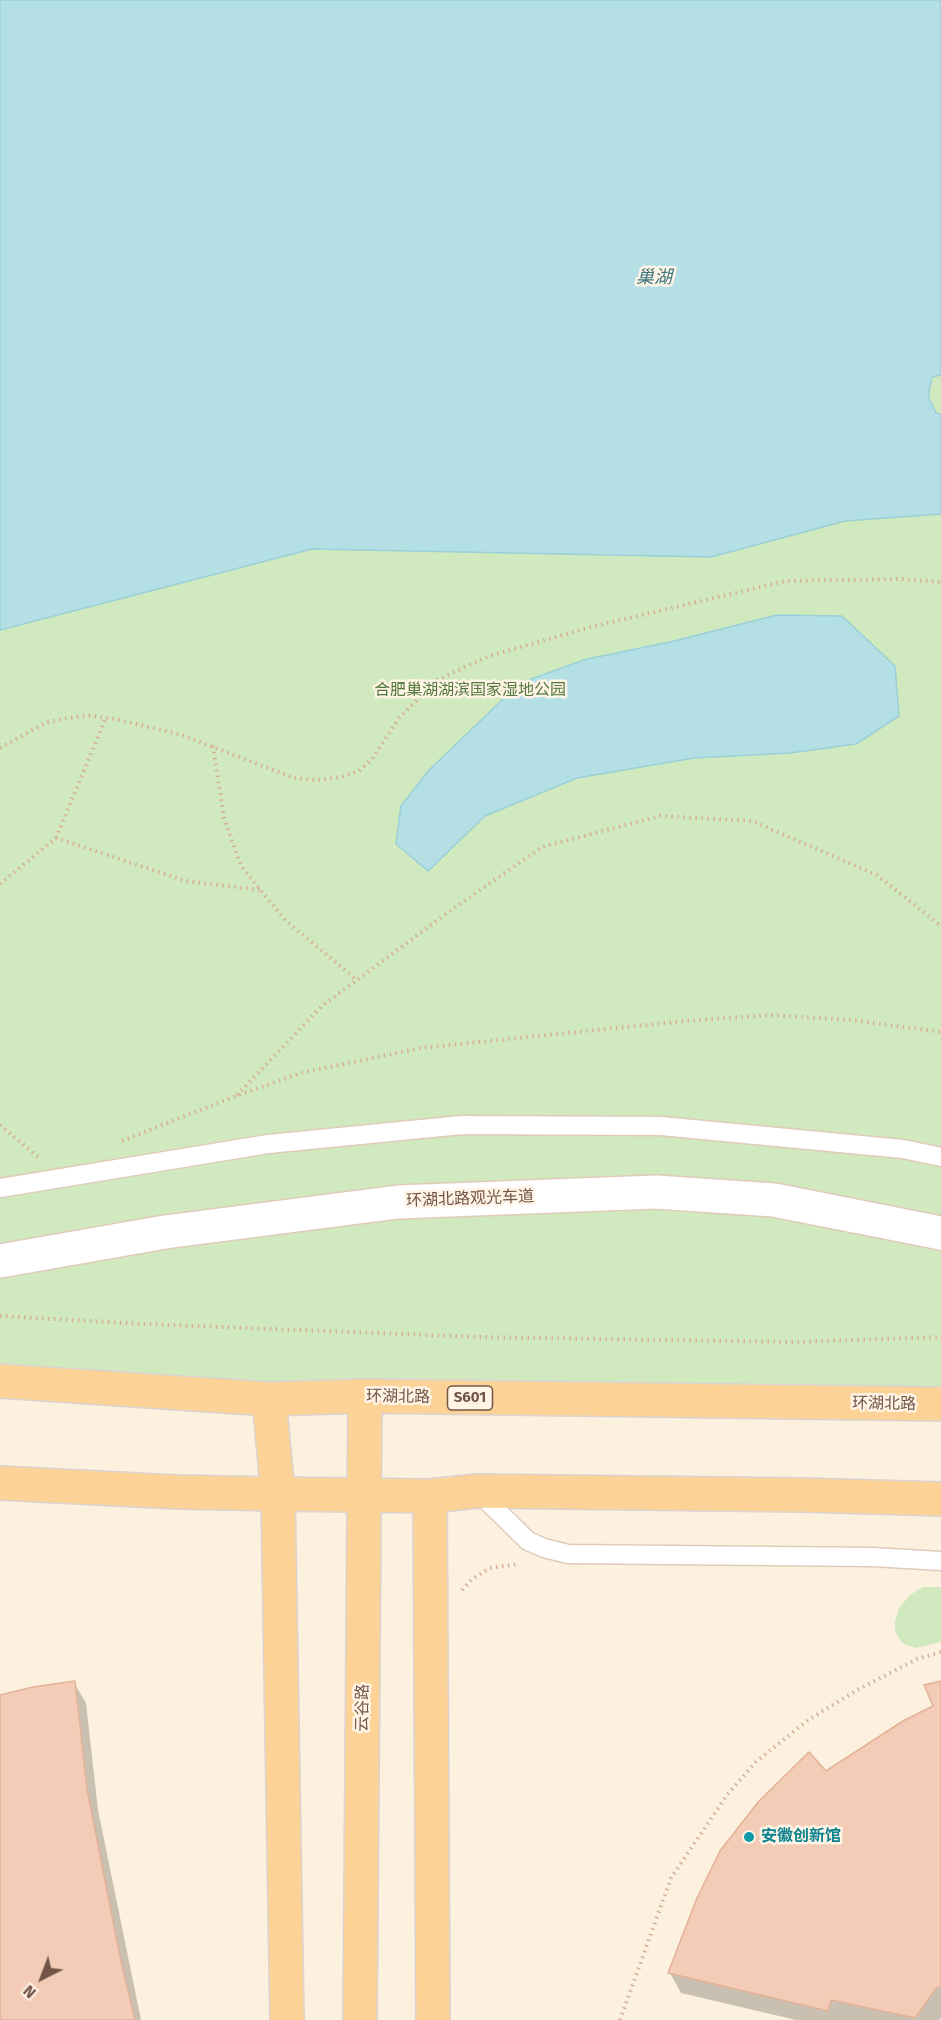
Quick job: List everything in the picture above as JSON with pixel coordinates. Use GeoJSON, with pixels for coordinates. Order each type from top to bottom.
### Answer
{"type":"FeatureCollection","features":[{"type":"Feature","properties":{"kind":"main road","name":"环湖北路"},"geometry":{"type":"LineString","coordinates":[[0,1381],[269,1399],[365,1396],[936,1403]]}},
{"type":"Feature","properties":{"kind":"main road","name":"云谷路"},"geometry":{"type":"LineString","coordinates":[[360,2020],[365,1396]]}},
{"type":"Feature","properties":{"kind":"main road"},"geometry":{"type":"LineString","coordinates":[[269,1399],[278,1494],[287,2020]]}},
{"type":"Feature","properties":{"kind":"main road"},"geometry":{"type":"LineString","coordinates":[[0,1483],[177,1492],[278,1494],[430,1496],[477,1491],[941,1499]]}},
{"type":"Feature","properties":{"kind":"main road"},"geometry":{"type":"LineString","coordinates":[[430,1496],[433,2020]]}},
{"type":"Feature","properties":{"kind":"street","name":"环湖北路观光车道"},"geometry":{"type":"LineString","coordinates":[[0,1261],[165,1232],[398,1202],[656,1192],[774,1200],[941,1233]]}},
{"type":"Feature","properties":{"kind":"lane"},"geometry":{"type":"LineString","coordinates":[[0,1188],[268,1144],[462,1125],[661,1126],[903,1149],[941,1157]]}},
{"type":"Feature","properties":{"kind":"lane"},"geometry":{"type":"LineString","coordinates":[[477,1491],[528,1541],[568,1554],[873,1557],[941,1561]]}},
{"type":"Feature","properties":{"kind":"path"},"geometry":{"type":"LineString","coordinates":[[0,748],[47,722],[87,715],[106,717],[182,735],[294,778],[318,780],[342,777],[358,771],[372,759],[399,718],[437,680],[489,656],[591,627],[786,581],[902,579],[941,582]]}},
{"type":"Feature","properties":{"kind":"path"},"geometry":{"type":"LineString","coordinates":[[0,884],[56,838],[106,717]]}},
{"type":"Feature","properties":{"kind":"path"},"geometry":{"type":"LineString","coordinates":[[213,746],[224,818],[241,866],[286,921],[357,980]]}},
{"type":"Feature","properties":{"kind":"path"},"geometry":{"type":"LineString","coordinates":[[235,1097],[322,1006],[454,908],[542,847],[660,816],[752,821],[877,875],[941,926]]}},
{"type":"Feature","properties":{"kind":"path"},"geometry":{"type":"LineString","coordinates":[[56,838],[186,881],[260,890]]}},
{"type":"Feature","properties":{"kind":"path"},"geometry":{"type":"LineString","coordinates":[[117,1143],[301,1073],[420,1048],[684,1021],[770,1015],[852,1020],[941,1032]]}},
{"type":"Feature","properties":{"kind":"path"},"geometry":{"type":"LineString","coordinates":[[0,1125],[65,1179]]}},
{"type":"Feature","properties":{"kind":"path"},"geometry":{"type":"LineString","coordinates":[[0,1316],[479,1337],[793,1342],[941,1337]]}},
{"type":"Feature","properties":{"kind":"path"},"geometry":{"type":"LineString","coordinates":[[620,2020],[671,1878],[728,1795],[756,1762],[808,1720],[859,1689],[907,1664],[941,1652]]}},
{"type":"Feature","properties":{"kind":"green space","name":"合肥巢湖湖滨国家湿地公园"},"geometry":{"type":"Polygon","coordinates":[[[0,0],[941,0],[941,1404],[0,1381],[0,0]]]}},
{"type":"Feature","properties":{"kind":"green space"},"geometry":{"type":"Polygon","coordinates":[[[923,1587],[941,1587],[941,1642],[916,1648],[900,1640],[895,1631],[895,1621],[899,1608],[910,1595],[923,1587]]]}},
{"type":"Feature","properties":{"kind":"water","name":"巢湖"},"geometry":{"type":"Polygon","coordinates":[[[0,0],[941,0],[941,375],[932,377],[928,396],[936,413],[941,414],[941,514],[845,521],[711,557],[312,549],[0,630],[0,0]]]}},
{"type":"Feature","properties":{"kind":"water"},"geometry":{"type":"Polygon","coordinates":[[[777,615],[842,616],[895,666],[899,716],[856,744],[790,753],[694,758],[577,778],[485,816],[428,871],[396,844],[401,806],[429,770],[520,683],[587,659],[670,642],[777,615]]]}},
{"type":"Feature","properties":{"kind":"building"},"geometry":{"type":"Polygon","coordinates":[[[75,1681],[87,1789],[120,1957],[135,2020],[0,2020],[0,1695],[33,1687],[75,1681]]]}},
{"type":"Feature","properties":{"kind":"building"},"geometry":{"type":"Polygon","coordinates":[[[941,1681],[941,1988],[937,1987],[915,2018],[831,2000],[828,2011],[668,1973],[697,1898],[720,1851],[759,1801],[809,1752],[826,1771],[903,1721],[933,1706],[924,1685],[941,1681]]]}},
{"type":"Feature","properties":{"kind":"place","name":"安徽创新馆"},"geometry":{"type":"Point","coordinates":[749,1837]}}]}
